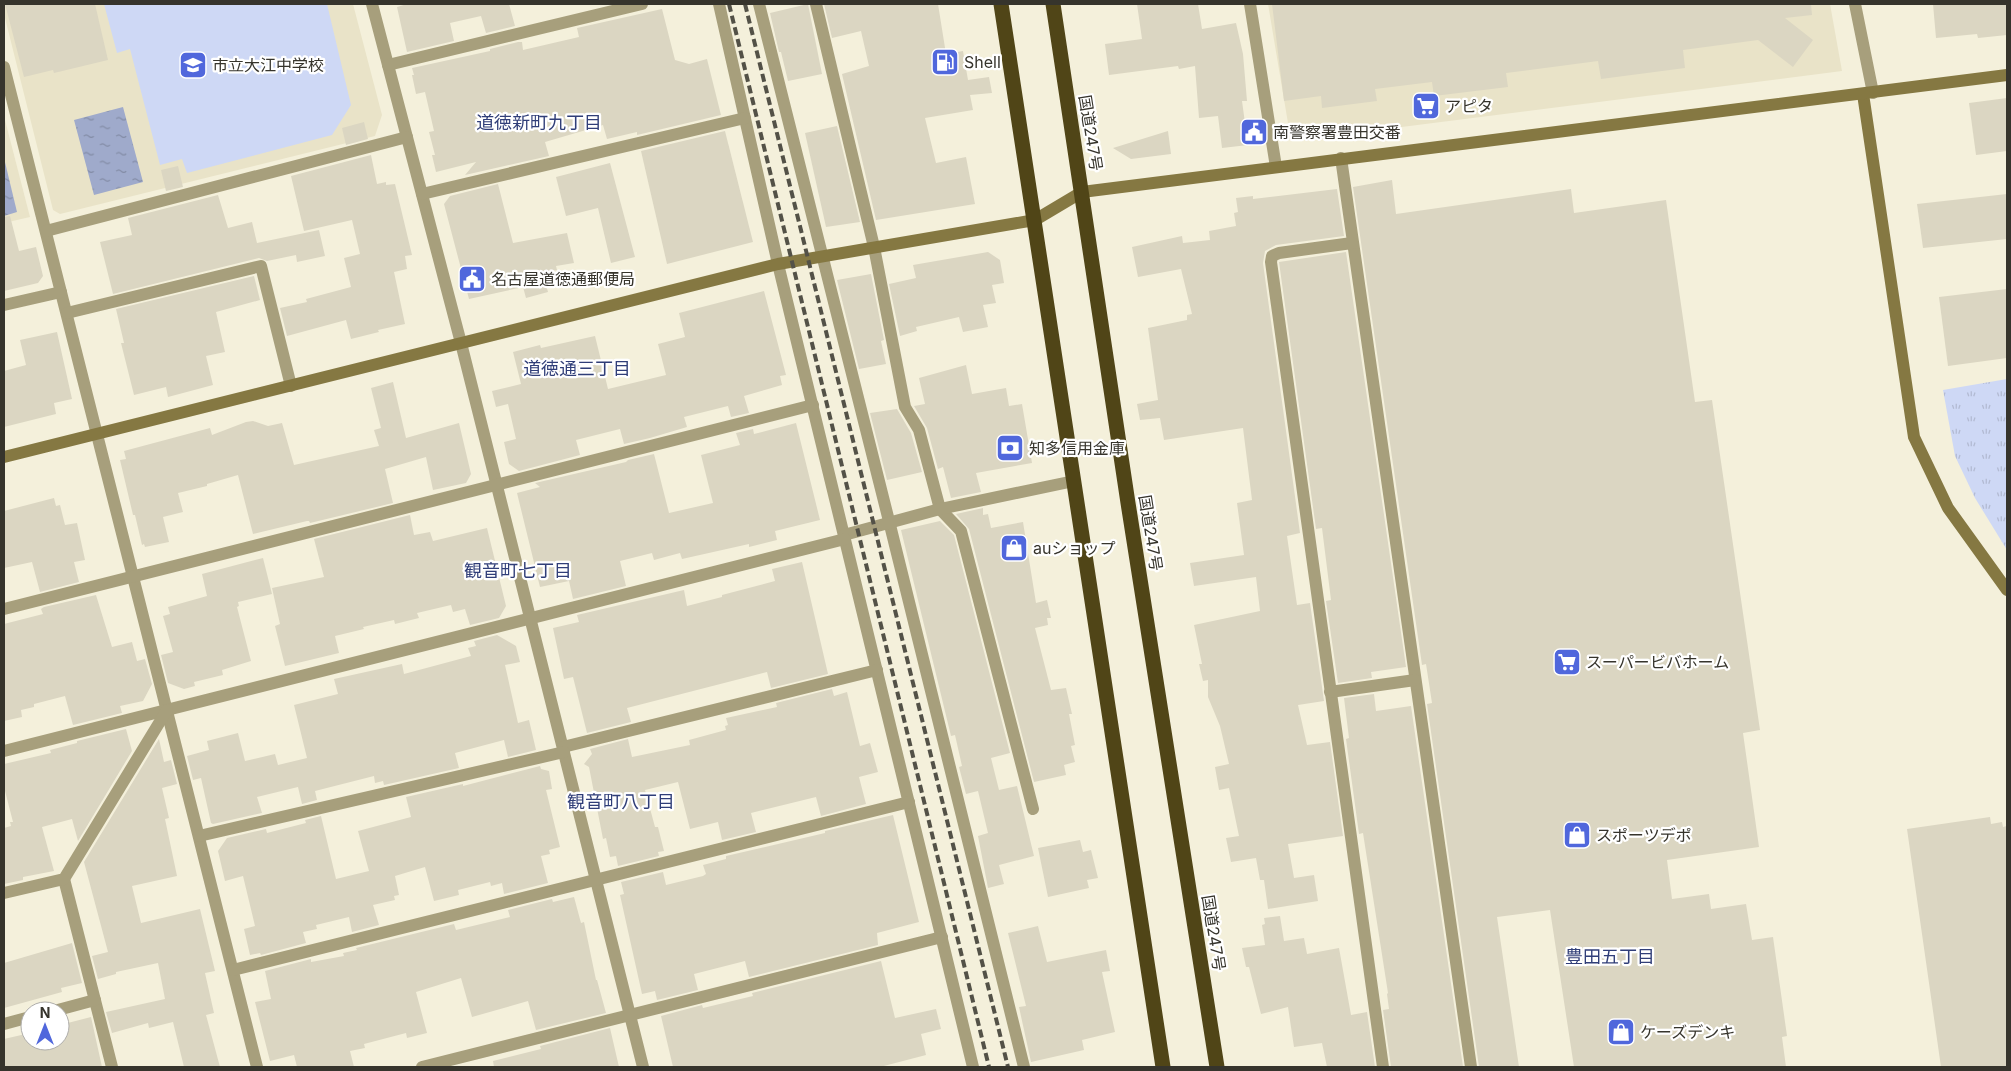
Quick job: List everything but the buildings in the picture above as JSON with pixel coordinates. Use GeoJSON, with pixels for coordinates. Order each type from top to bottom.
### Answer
{"type":"FeatureCollection","features":[{"type":"Feature","properties":{"kind":"highway"},"geometry":{"type":"LineString","coordinates":[[1001,4],[1163,1067]]}},
{"type":"Feature","properties":{"kind":"highway","name":"国道247号"},"geometry":{"type":"LineString","coordinates":[[1053,4],[1127,494],[1217,1067]]}},
{"type":"Feature","properties":{"kind":"street"},"geometry":{"type":"LineString","coordinates":[[372,4],[461,343],[643,1067]]}},
{"type":"Feature","properties":{"kind":"street"},"geometry":{"type":"LineString","coordinates":[[388,65],[642,4]]}},
{"type":"Feature","properties":{"kind":"street"},"geometry":{"type":"LineString","coordinates":[[719,4],[778,264],[973,1067]]}},
{"type":"Feature","properties":{"kind":"street"},"geometry":{"type":"LineString","coordinates":[[759,4],[1024,1067]]}},
{"type":"Feature","properties":{"kind":"street"},"geometry":{"type":"LineString","coordinates":[[816,4],[874,246],[905,408],[919,430],[940,509],[961,531],[1033,809]]}},
{"type":"Feature","properties":{"kind":"street"},"geometry":{"type":"LineString","coordinates":[[1250,4],[1276,167]]}},
{"type":"Feature","properties":{"kind":"street"},"geometry":{"type":"LineString","coordinates":[[1855,4],[1914,437],[1948,508],[2007,590]]}},
{"type":"Feature","properties":{"kind":"street"},"geometry":{"type":"LineString","coordinates":[[4,66],[258,1067]]}},
{"type":"Feature","properties":{"kind":"street"},"geometry":{"type":"LineString","coordinates":[[4,457],[778,264],[874,246],[1035,220],[1082,192],[2007,75]]}},
{"type":"Feature","properties":{"kind":"street"},"geometry":{"type":"LineString","coordinates":[[422,194],[745,118]]}},
{"type":"Feature","properties":{"kind":"street"},"geometry":{"type":"LineString","coordinates":[[46,231],[407,137]]}},
{"type":"Feature","properties":{"kind":"street"},"geometry":{"type":"LineString","coordinates":[[1341,158],[1471,1067]]}},
{"type":"Feature","properties":{"kind":"street"},"geometry":{"type":"LineString","coordinates":[[1352,243],[1279,253],[1272,256],[1271,262],[1383,1067]]}},
{"type":"Feature","properties":{"kind":"street"},"geometry":{"type":"LineString","coordinates":[[67,313],[261,266],[291,386]]}},
{"type":"Feature","properties":{"kind":"street"},"geometry":{"type":"LineString","coordinates":[[4,305],[61,292]]}},
{"type":"Feature","properties":{"kind":"street"},"geometry":{"type":"LineString","coordinates":[[4,609],[813,405]]}},
{"type":"Feature","properties":{"kind":"street"},"geometry":{"type":"LineString","coordinates":[[4,751],[845,537],[889,521],[1074,481]]}},
{"type":"Feature","properties":{"kind":"street"},"geometry":{"type":"LineString","coordinates":[[199,836],[564,750],[877,670]]}},
{"type":"Feature","properties":{"kind":"street"},"geometry":{"type":"LineString","coordinates":[[1330,692],[1415,680]]}},
{"type":"Feature","properties":{"kind":"street"},"geometry":{"type":"LineString","coordinates":[[4,893],[64,879],[167,710]]}},
{"type":"Feature","properties":{"kind":"street"},"geometry":{"type":"LineString","coordinates":[[233,970],[909,802]]}},
{"type":"Feature","properties":{"kind":"street"},"geometry":{"type":"LineString","coordinates":[[64,879],[112,1067]]}},
{"type":"Feature","properties":{"kind":"street"},"geometry":{"type":"LineString","coordinates":[[422,1067],[942,937]]}},
{"type":"Feature","properties":{"kind":"street"},"geometry":{"type":"LineString","coordinates":[[70,1007],[95,1000]]}},
{"type":"Feature","properties":{"kind":"street"},"geometry":{"type":"LineString","coordinates":[[4,1024],[20,1020]]}},
{"type":"Feature","properties":{"kind":"shaded area","name":"市立大江中学校"},"geometry":{"type":"Polygon","coordinates":[[[4,4],[353,4],[382,115],[375,136],[60,214],[53,210],[4,14],[4,4]]]}},
{"type":"Feature","properties":{"kind":"shaded area","name":"アピタ"},"geometry":{"type":"Polygon","coordinates":[[[1268,4],[1830,4],[1842,71],[1291,141],[1268,4]]]}},
{"type":"Feature","properties":{"kind":"shaded area"},"geometry":{"type":"Polygon","coordinates":[[[4,116],[30,217],[4,223],[4,116]]]}},
{"type":"Feature","properties":{"kind":"green space"},"geometry":{"type":"Polygon","coordinates":[[[104,4],[327,4],[351,105],[332,135],[187,173],[182,159],[160,165],[130,49],[117,53],[104,4]]]}},
{"type":"Feature","properties":{"kind":"green space"},"geometry":{"type":"Polygon","coordinates":[[[2007,379],[2007,550],[1975,498],[1955,456],[1943,390],[2007,379]]]}},
{"type":"Feature","properties":{"kind":"water"},"geometry":{"type":"Polygon","coordinates":[[[123,107],[143,182],[94,195],[74,120],[123,107]]]}},
{"type":"Feature","properties":{"kind":"water"},"geometry":{"type":"Polygon","coordinates":[[[4,158],[17,212],[4,216],[4,158]]]}},
{"type":"Feature","properties":{"kind":"railway"},"geometry":{"type":"LineString","coordinates":[[729,4],[989,1067]]}},
{"type":"Feature","properties":{"kind":"railway"},"geometry":{"type":"LineString","coordinates":[[745,4],[1008,1067]]}},
{"type":"Feature","properties":{"kind":"place","name":"Shell"},"geometry":{"type":"Point","coordinates":[945,62]}},
{"type":"Feature","properties":{"kind":"place","name":"市立大江中学校"},"geometry":{"type":"Point","coordinates":[193,65]}},
{"type":"Feature","properties":{"kind":"place","name":"アピタ"},"geometry":{"type":"Point","coordinates":[1426,106]}},
{"type":"Feature","properties":{"kind":"place","name":"南警察署豊田交番"},"geometry":{"type":"Point","coordinates":[1254,132]}},
{"type":"Feature","properties":{"kind":"place","name":"名古屋道徳通郵便局"},"geometry":{"type":"Point","coordinates":[472,279]}},
{"type":"Feature","properties":{"kind":"place","name":"知多信用金庫"},"geometry":{"type":"Point","coordinates":[1010,448]}},
{"type":"Feature","properties":{"kind":"place","name":"auショップ"},"geometry":{"type":"Point","coordinates":[1014,548]}},
{"type":"Feature","properties":{"kind":"place","name":"スーパービバホーム"},"geometry":{"type":"Point","coordinates":[1567,662]}},
{"type":"Feature","properties":{"kind":"place","name":"スポーツデポ"},"geometry":{"type":"Point","coordinates":[1577,835]}},
{"type":"Feature","properties":{"kind":"place","name":"ケーズデンキ"},"geometry":{"type":"Point","coordinates":[1621,1032]}},
{"type":"Feature","properties":{"kind":"district","name":"道徳新町九丁目"},"geometry":{"type":"Point","coordinates":[539,122]}},
{"type":"Feature","properties":{"kind":"district","name":"道徳通三丁目"},"geometry":{"type":"Point","coordinates":[577,368]}},
{"type":"Feature","properties":{"kind":"district","name":"観音町七丁目"},"geometry":{"type":"Point","coordinates":[518,570]}},
{"type":"Feature","properties":{"kind":"district","name":"観音町八丁目"},"geometry":{"type":"Point","coordinates":[621,801]}},
{"type":"Feature","properties":{"kind":"district","name":"豊田五丁目"},"geometry":{"type":"Point","coordinates":[1610,956]}}]}
